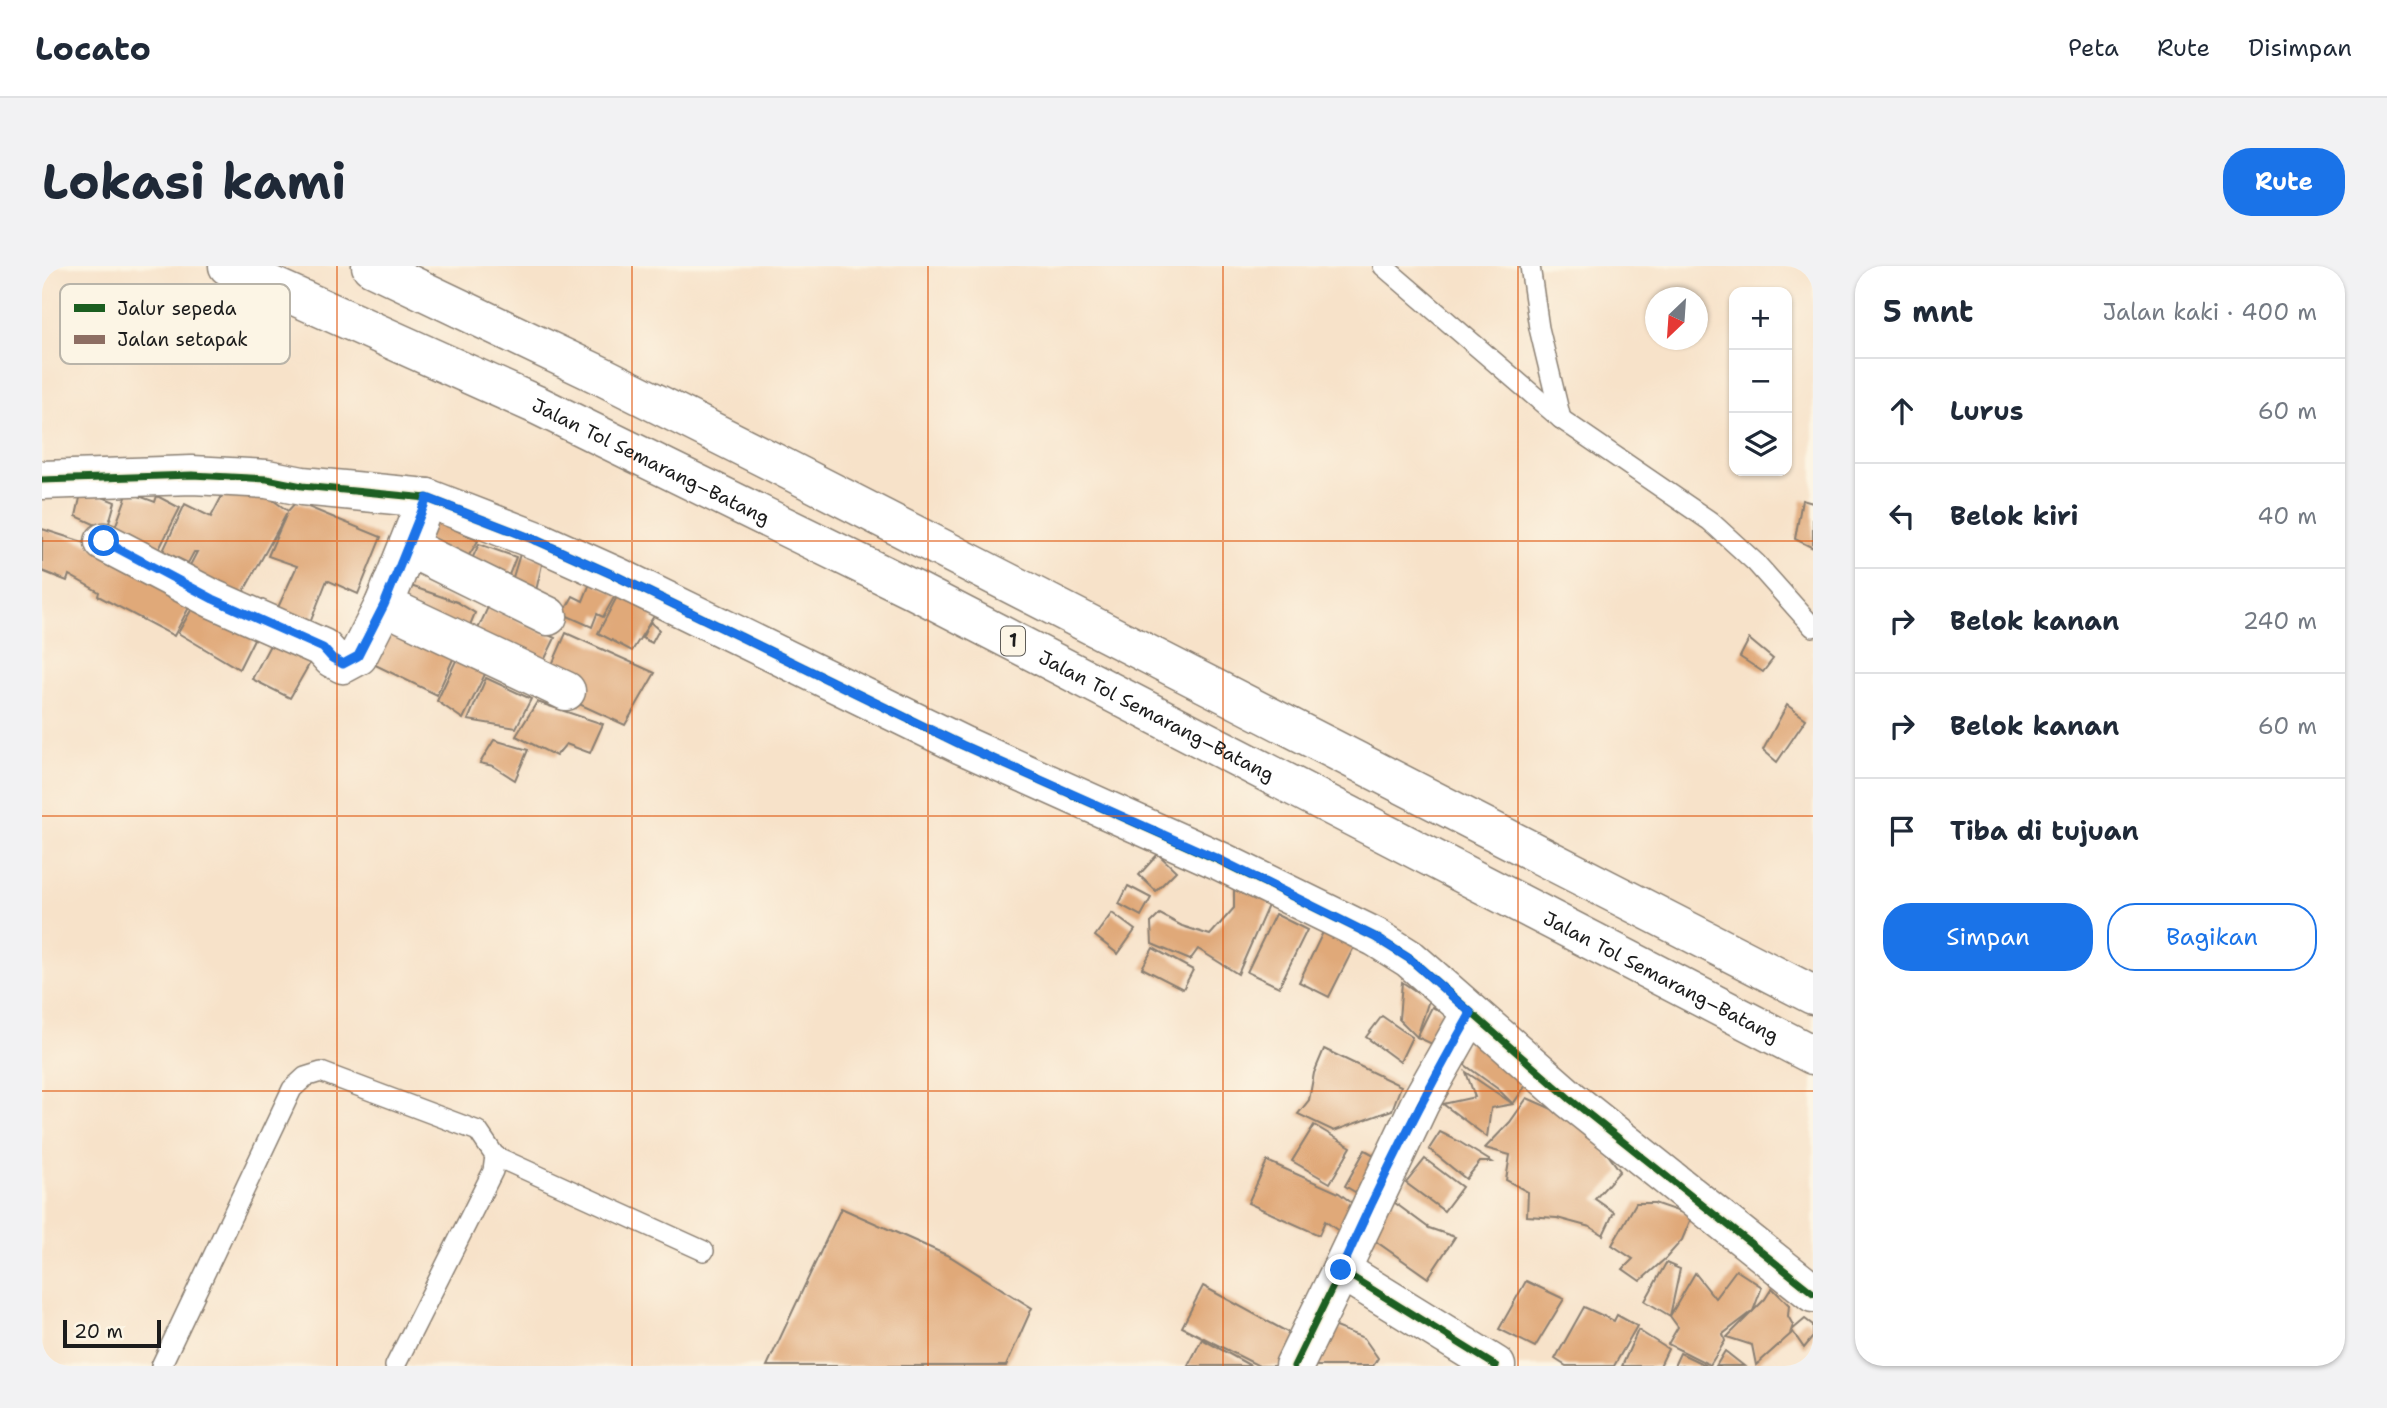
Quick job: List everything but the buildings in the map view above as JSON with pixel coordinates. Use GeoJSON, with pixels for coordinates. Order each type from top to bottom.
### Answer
{"type":"FeatureCollection","features":[{"type":"Feature","properties":{"kind":"main road","name":"Jalan Tol Semarang–Batang"},"geometry":{"type":"LineString","coordinates":[[228,266],[268,284]]}},
{"type":"Feature","properties":{"kind":"main road"},"geometry":{"type":"LineString","coordinates":[[371,266],[652,401],[1811,993]]}},
{"type":"Feature","properties":{"kind":"main road","name":"Jalan Tol Semarang–Batang"},"geometry":{"type":"LineString","coordinates":[[290,294],[537,405],[914,590],[1800,1048]]}},
{"type":"Feature","properties":{"kind":"main road"},"geometry":{"type":"LineString","coordinates":[[42,480],[192,475],[267,479],[315,487],[427,498],[538,541],[618,577],[962,745],[1220,860],[1375,937],[1410,959],[1570,1100],[1813,1293]]}},
{"type":"Feature","properties":{"kind":"main road"},"geometry":{"type":"LineString","coordinates":[[104,541],[213,599],[323,648],[332,658],[343,664],[358,656],[384,605],[427,498]]}},
{"type":"Feature","properties":{"kind":"main road"},"geometry":{"type":"LineString","coordinates":[[408,547],[548,616]]}},
{"type":"Feature","properties":{"kind":"main road"},"geometry":{"type":"LineString","coordinates":[[384,605],[566,691]]}},
{"type":"Feature","properties":{"kind":"main road"},"geometry":{"type":"LineString","coordinates":[[1294,1366],[1385,1172],[1471,1013]]}},
{"type":"Feature","properties":{"kind":"main road"},"geometry":{"type":"LineString","coordinates":[[1341,1270],[1496,1366]]}},
{"type":"Feature","properties":{"kind":"lane"},"geometry":{"type":"LineString","coordinates":[[1383,266],[1561,419],[1710,521],[1756,563],[1813,626]]}},
{"type":"Feature","properties":{"kind":"lane"},"geometry":{"type":"LineString","coordinates":[[1530,266],[1539,328],[1561,419]]}},
{"type":"Feature","properties":{"kind":"lane"},"geometry":{"type":"LineString","coordinates":[[161,1366],[292,1089],[305,1077],[321,1072],[478,1131],[495,1156],[704,1251]]}},
{"type":"Feature","properties":{"kind":"lane"},"geometry":{"type":"LineString","coordinates":[[395,1366],[493,1171],[495,1156]]}},
{"type":"Feature","properties":{"kind":"marked path"},"geometry":{"type":"LineString","coordinates":[[1341,1270],[1420,1103],[1471,1013]]}},
{"type":"Feature","properties":{"kind":"cycle path"},"geometry":{"type":"LineString","coordinates":[[42,480],[192,475],[267,479],[302,486],[427,498],[538,541],[618,577],[962,745],[1220,861],[1375,937],[1410,959],[1571,1100],[1813,1293]]}},
{"type":"Feature","properties":{"kind":"cycle path"},"geometry":{"type":"LineString","coordinates":[[1294,1366],[1341,1270],[1496,1366]]}},
{"type":"Feature","properties":{"kind":"route"},"geometry":{"type":"LineString","coordinates":[[104,541],[213,599],[323,648],[332,658],[343,664],[358,656],[384,605],[427,498],[538,541],[618,577],[962,745],[1220,860],[1375,937],[1410,959],[1471,1013],[1385,1172],[1341,1270]]}}]}
